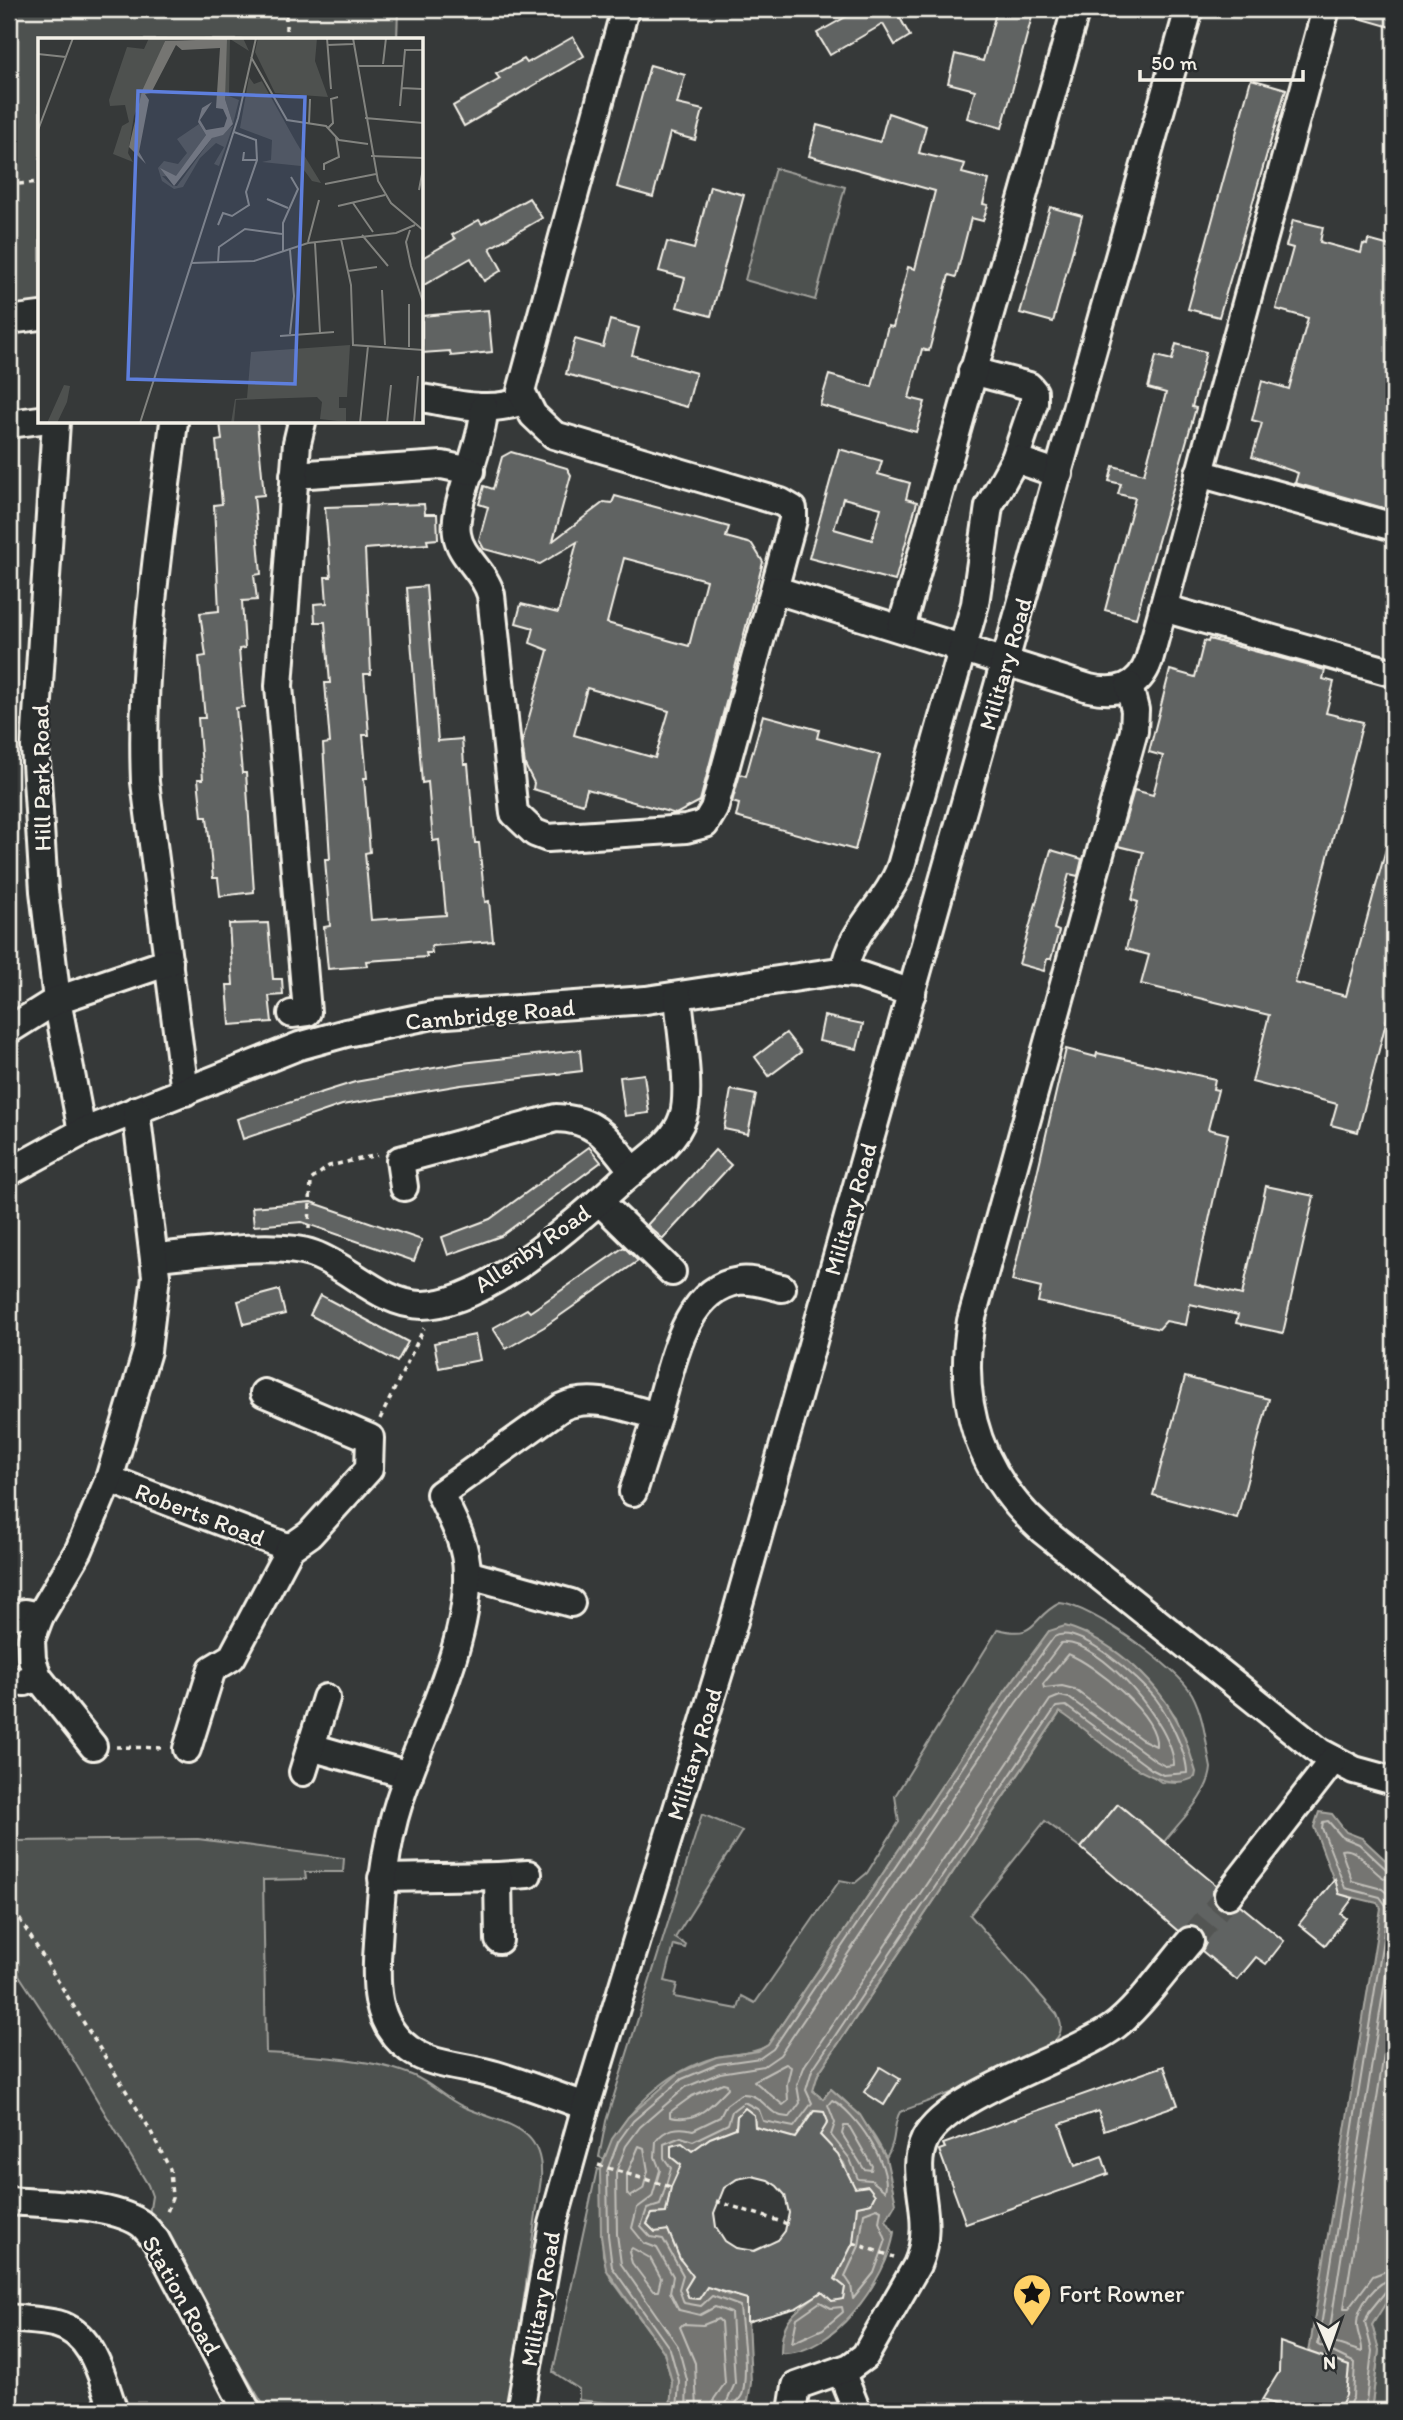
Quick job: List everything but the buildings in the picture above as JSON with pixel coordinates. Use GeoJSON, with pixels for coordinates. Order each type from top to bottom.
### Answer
{"type":"FeatureCollection","features":[{"type":"Feature","properties":{"kind":"street"},"geometry":{"type":"LineString","coordinates":[[484,407],[457,533],[464,550],[485,578],[491,595],[512,807],[517,817],[541,836],[562,838],[686,829],[706,824],[714,809],[776,590],[793,520],[790,506],[560,438],[538,422],[524,400],[523,377],[625,9]]}},
{"type":"Feature","properties":{"kind":"street"},"geometry":{"type":"LineString","coordinates":[[901,628],[1076,9]]}},
{"type":"Feature","properties":{"kind":"street","name":"Military Road"},"geometry":{"type":"LineString","coordinates":[[520,2411],[553,2224],[586,2106],[727,1646],[1189,9]]}},
{"type":"Feature","properties":{"kind":"street"},"geometry":{"type":"LineString","coordinates":[[776,590],[964,647],[1004,664],[1096,690],[1117,690],[1129,686],[1144,673],[1326,9]]}},
{"type":"Feature","properties":{"kind":"street"},"geometry":{"type":"LineString","coordinates":[[9,320],[38,316]]}},
{"type":"Feature","properties":{"kind":"street"},"geometry":{"type":"LineString","coordinates":[[844,972],[854,938],[898,874],[978,591],[989,506],[1016,459],[1034,403],[1034,392],[1029,386],[972,371]]}},
{"type":"Feature","properties":{"kind":"street"},"geometry":{"type":"LineString","coordinates":[[424,398],[484,407],[524,400]]}},
{"type":"Feature","properties":{"kind":"street"},"geometry":{"type":"LineString","coordinates":[[9,424],[38,420]]}},
{"type":"Feature","properties":{"kind":"street","name":"Hill Park Road"},"geometry":{"type":"LineString","coordinates":[[56,424],[35,747],[44,891],[57,1000],[82,1132]]}},
{"type":"Feature","properties":{"kind":"street"},"geometry":{"type":"LineString","coordinates":[[174,424],[151,602],[143,730],[145,782],[185,1092]]}},
{"type":"Feature","properties":{"kind":"street"},"geometry":{"type":"LineString","coordinates":[[302,424],[294,475],[279,686],[310,1043]]}},
{"type":"Feature","properties":{"kind":"street"},"geometry":{"type":"LineString","coordinates":[[1016,459],[1059,474]]}},
{"type":"Feature","properties":{"kind":"street"},"geometry":{"type":"LineString","coordinates":[[294,475],[442,465],[471,471]]}},
{"type":"Feature","properties":{"kind":"street"},"geometry":{"type":"LineString","coordinates":[[1199,473],[1394,527]]}},
{"type":"Feature","properties":{"kind":"street"},"geometry":{"type":"LineString","coordinates":[[1163,608],[1394,673]]}},
{"type":"Feature","properties":{"kind":"street"},"geometry":{"type":"LineString","coordinates":[[1129,686],[1136,710],[1134,731],[971,1321],[966,1376],[970,1413],[978,1444],[990,1468],[1010,1497],[1037,1525],[1333,1760],[1354,1770],[1394,1781]]}},
{"type":"Feature","properties":{"kind":"street"},"geometry":{"type":"LineString","coordinates":[[9,1030],[57,1000],[169,962]]}},
{"type":"Feature","properties":{"kind":"street","name":"Cambridge Road"},"geometry":{"type":"LineString","coordinates":[[9,1172],[82,1132],[310,1043],[433,1015],[538,1010],[678,996],[844,972],[912,993]]}},
{"type":"Feature","properties":{"kind":"street","name":"Allenby Road"},"geometry":{"type":"LineString","coordinates":[[155,1257],[301,1250],[321,1257],[390,1296],[424,1305],[450,1301],[478,1288],[528,1258],[669,1140],[684,1116],[686,1093],[678,996]]}},
{"type":"Feature","properties":{"kind":"street"},"geometry":{"type":"LineString","coordinates":[[93,1746],[38,1677],[30,1649],[40,1616],[79,1550],[109,1479],[145,1361],[156,1291],[155,1257],[136,1110]]}},
{"type":"Feature","properties":{"kind":"street"},"geometry":{"type":"LineString","coordinates":[[404,1187],[400,1160],[556,1118],[576,1118],[592,1125],[634,1171]]}},
{"type":"Feature","properties":{"kind":"street"},"geometry":{"type":"LineString","coordinates":[[599,1201],[672,1272]]}},
{"type":"Feature","properties":{"kind":"street"},"geometry":{"type":"LineString","coordinates":[[633,1492],[689,1314],[708,1295],[740,1281],[756,1281],[782,1288]]}},
{"type":"Feature","properties":{"kind":"street"},"geometry":{"type":"LineString","coordinates":[[187,1749],[212,1669],[232,1657],[290,1548],[310,1534],[369,1469],[370,1438],[264,1393]]}},
{"type":"Feature","properties":{"kind":"street"},"geometry":{"type":"LineString","coordinates":[[586,2106],[494,2074],[422,2056],[402,2043],[387,2022],[377,1997],[382,1878],[391,1830],[462,1621],[467,1574],[459,1533],[434,1485],[575,1401],[607,1403],[657,1416]]}},
{"type":"Feature","properties":{"kind":"street","name":"Roberts Road"},"geometry":{"type":"LineString","coordinates":[[109,1479],[290,1548]]}},
{"type":"Feature","properties":{"kind":"street"},"geometry":{"type":"LineString","coordinates":[[467,1574],[571,1603]]}},
{"type":"Feature","properties":{"kind":"street"},"geometry":{"type":"LineString","coordinates":[[9,1616],[25,1613],[40,1616]]}},
{"type":"Feature","properties":{"kind":"street"},"geometry":{"type":"LineString","coordinates":[[9,1681],[25,1682],[38,1677]]}},
{"type":"Feature","properties":{"kind":"street"},"geometry":{"type":"LineString","coordinates":[[303,1772],[326,1698]]}},
{"type":"Feature","properties":{"kind":"street"},"geometry":{"type":"LineString","coordinates":[[311,1747],[409,1775]]}},
{"type":"Feature","properties":{"kind":"street"},"geometry":{"type":"LineString","coordinates":[[1228,1895],[1333,1760]]}},
{"type":"Feature","properties":{"kind":"street"},"geometry":{"type":"LineString","coordinates":[[382,1878],[528,1874]]}},
{"type":"Feature","properties":{"kind":"street"},"geometry":{"type":"LineString","coordinates":[[498,1876],[499,1940]]}},
{"type":"Feature","properties":{"kind":"street"},"geometry":{"type":"LineString","coordinates":[[792,2411],[796,2386],[841,2371],[858,2362],[870,2349],[923,2251],[926,2217],[919,2165],[924,2141],[929,2132],[959,2106],[1116,2026],[1190,1941]]}},
{"type":"Feature","properties":{"kind":"street","name":"Station Road"},"geometry":{"type":"LineString","coordinates":[[9,2201],[71,2206],[114,2214],[140,2224],[156,2240],[247,2411]]}},
{"type":"Feature","properties":{"kind":"street"},"geometry":{"type":"LineString","coordinates":[[9,2318],[58,2324],[71,2330],[90,2347],[114,2411]]}},
{"type":"Feature","properties":{"kind":"street"},"geometry":{"type":"LineString","coordinates":[[841,2371],[857,2411]]}},
{"type":"Feature","properties":{"kind":"path"},"geometry":{"type":"LineString","coordinates":[[286,9],[286,38]]}},
{"type":"Feature","properties":{"kind":"path"},"geometry":{"type":"LineString","coordinates":[[9,185],[38,182]]}},
{"type":"Feature","properties":{"kind":"path"},"geometry":{"type":"LineString","coordinates":[[301,1250],[311,1223],[311,1180],[329,1166],[383,1153],[400,1160]]}},
{"type":"Feature","properties":{"kind":"path"},"geometry":{"type":"LineString","coordinates":[[370,1438],[424,1329],[424,1305]]}},
{"type":"Feature","properties":{"kind":"path"},"geometry":{"type":"LineString","coordinates":[[93,1746],[187,1749]]}},
{"type":"Feature","properties":{"kind":"path"},"geometry":{"type":"LineString","coordinates":[[9,1902],[149,2128],[170,2169],[172,2198],[156,2240]]}},
{"type":"Feature","properties":{"kind":"path"},"geometry":{"type":"LineString","coordinates":[[598,2165],[670,2187]]}},
{"type":"Feature","properties":{"kind":"path"},"geometry":{"type":"LineString","coordinates":[[716,2201],[788,2224]]}},
{"type":"Feature","properties":{"kind":"path"},"geometry":{"type":"LineString","coordinates":[[852,2243],[894,2257]]}},
{"type":"Feature","properties":{"kind":"shaded area"},"geometry":{"type":"Polygon","coordinates":[[[9,9],[398,9],[397,38],[38,38],[38,305],[9,310],[9,9]]]}},
{"type":"Feature","properties":{"kind":"shaded area"},"geometry":{"type":"Polygon","coordinates":[[[775,168],[845,187],[815,300],[745,280],[775,168]]]}},
{"type":"Feature","properties":{"kind":"shaded area"},"geometry":{"type":"Polygon","coordinates":[[[1060,1603],[1074,1606],[1111,1626],[1152,1654],[1184,1683],[1199,1711],[1211,1768],[1199,1798],[1164,1842],[1118,1804],[1081,1848],[1045,1821],[970,1915],[1057,2014],[1061,2027],[1059,2035],[1050,2046],[1011,2068],[900,2112],[886,2158],[869,2129],[840,2097],[831,2089],[823,2099],[812,2091],[818,2074],[1061,1711],[1161,1782],[1176,1783],[1193,1765],[1176,1717],[1142,1674],[1086,1633],[1049,1631],[1003,1694],[768,2045],[756,2051],[717,2057],[699,2063],[664,2083],[649,2095],[623,2125],[604,2159],[599,2157],[606,2121],[702,1814],[742,1831],[675,1938],[686,1945],[685,1948],[674,1945],[665,1981],[677,1984],[674,1997],[738,2009],[742,1996],[755,2003],[840,1880],[855,1883],[867,1873],[899,1822],[895,1796],[998,1629],[1021,1632],[1060,1603]]]}},
{"type":"Feature","properties":{"kind":"shaded area"},"geometry":{"type":"Polygon","coordinates":[[[9,1835],[14,1841],[198,1839],[344,1858],[343,1872],[305,1872],[306,1879],[263,1880],[266,2053],[342,2059],[397,2070],[421,2079],[464,2107],[507,2123],[529,2137],[540,2161],[541,2179],[508,2411],[267,2411],[149,2215],[152,2196],[148,2185],[59,2036],[9,1960],[9,1835]]]}},
{"type":"Feature","properties":{"kind":"shaded area"},"geometry":{"type":"Polygon","coordinates":[[[597,2169],[600,2170],[603,2255],[610,2277],[664,2352],[672,2382],[670,2411],[636,2411],[636,2406],[579,2400],[579,2389],[553,2372],[597,2169]]]}},
{"type":"Feature","properties":{"kind":"shaded area"},"geometry":{"type":"Polygon","coordinates":[[[1394,2290],[1394,2411],[1371,2411],[1379,2351],[1372,2325],[1375,2316],[1394,2290]]]}},
{"type":"Feature","properties":{"kind":"water"},"geometry":{"type":"Polygon","coordinates":[[[1065,1626],[1098,1640],[1113,1650],[1155,1688],[1182,1730],[1196,1772],[1195,1777],[1179,1782],[1162,1780],[1143,1772],[1060,1712],[818,2074],[813,2091],[823,2099],[831,2089],[860,2115],[886,2158],[896,2203],[886,2220],[894,2232],[890,2251],[881,2271],[869,2292],[838,2329],[800,2351],[781,2353],[787,2322],[798,2310],[822,2291],[832,2301],[843,2299],[845,2287],[834,2279],[853,2243],[856,2206],[870,2203],[875,2195],[868,2186],[854,2189],[844,2163],[820,2135],[828,2122],[824,2112],[813,2111],[795,2138],[755,2127],[754,2115],[745,2108],[737,2116],[736,2128],[710,2138],[693,2152],[682,2143],[671,2146],[671,2157],[681,2165],[671,2187],[666,2213],[652,2214],[647,2224],[655,2231],[668,2230],[680,2259],[693,2275],[686,2289],[689,2298],[699,2299],[708,2286],[728,2295],[747,2297],[751,2383],[748,2401],[735,2411],[670,2411],[672,2382],[664,2352],[606,2269],[601,2236],[600,2170],[612,2139],[628,2117],[679,2073],[716,2057],[758,2051],[768,2045],[1003,1694],[1049,1631],[1065,1626]]]}},
{"type":"Feature","properties":{"kind":"water"},"geometry":{"type":"Polygon","coordinates":[[[1319,1812],[1332,1814],[1346,1832],[1362,1838],[1394,1868],[1394,2290],[1372,2325],[1379,2350],[1371,2411],[1338,2411],[1346,2395],[1349,2366],[1309,2352],[1381,1908],[1377,1903],[1339,1894],[1314,1827],[1319,1812]]]}},
{"type":"Feature","properties":{"kind":"tunnel"},"geometry":{"type":"LineString","coordinates":[[1190,1941],[1228,1895]]}},
{"type":"Feature","properties":{"kind":"place","name":"Fort Rowner"},"geometry":{"type":"Point","coordinates":[1032,2327]}}]}
